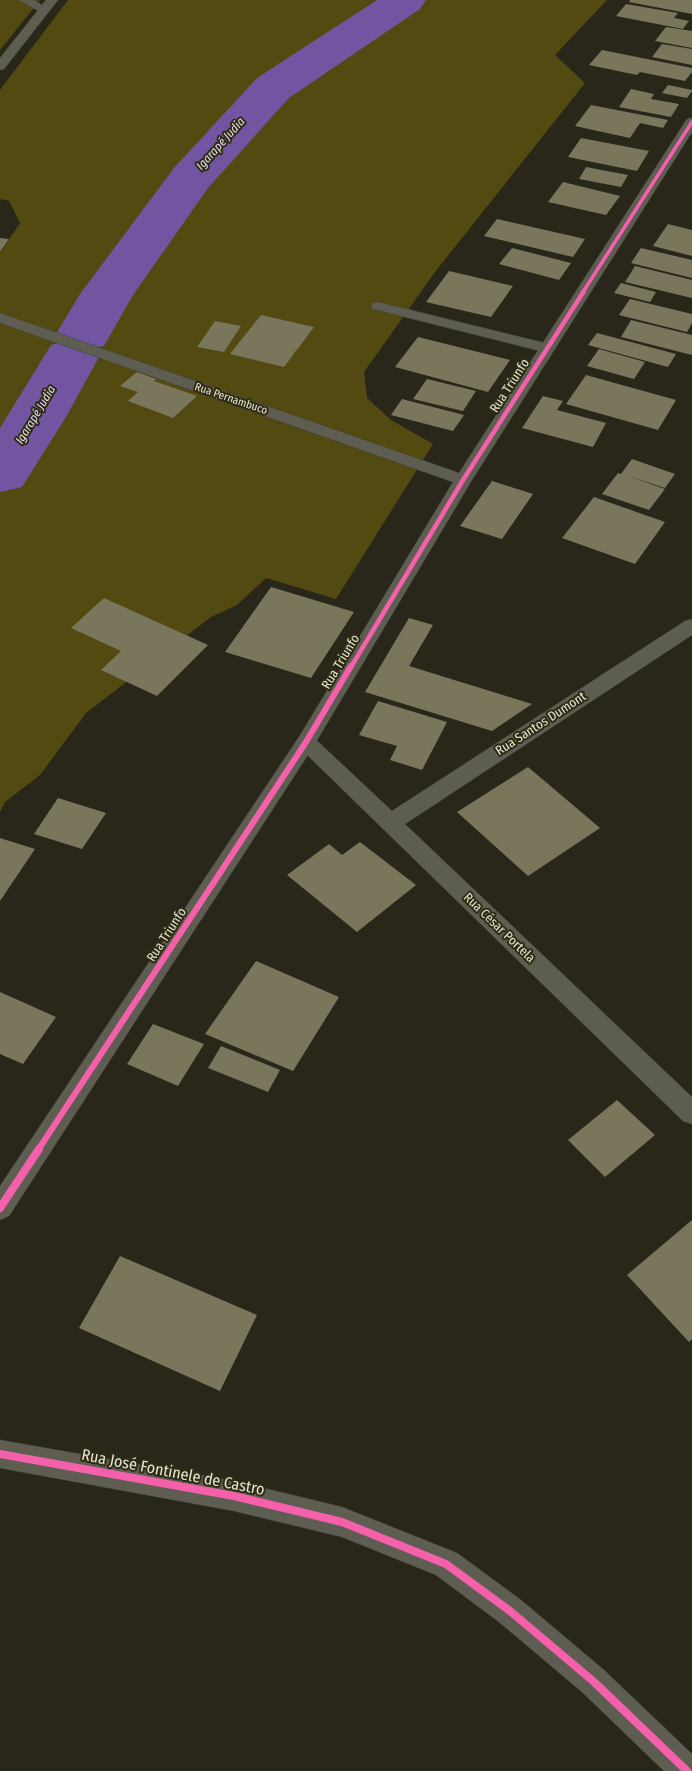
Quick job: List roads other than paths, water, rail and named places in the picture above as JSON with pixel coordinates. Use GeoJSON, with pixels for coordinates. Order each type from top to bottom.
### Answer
{"type":"FeatureCollection","features":[{"type":"Feature","properties":{"kind":"street"},"geometry":{"type":"LineString","coordinates":[[0,66],[52,0]]}},
{"type":"Feature","properties":{"kind":"street","name":"Rua Triunfo"},"geometry":{"type":"LineString","coordinates":[[0,1208],[306,742],[463,480],[692,122]]}},
{"type":"Feature","properties":{"kind":"street","name":"Rua Pernambuco"},"geometry":{"type":"LineString","coordinates":[[0,318],[463,480]]}},
{"type":"Feature","properties":{"kind":"street","name":"Rua Santos Dumont"},"geometry":{"type":"LineString","coordinates":[[390,823],[692,626]]}},
{"type":"Feature","properties":{"kind":"street","name":"Rua César Portela"},"geometry":{"type":"LineString","coordinates":[[306,742],[692,1113]]}},
{"type":"Feature","properties":{"kind":"street","name":"Rua José Fontinele de Castro"},"geometry":{"type":"LineString","coordinates":[[0,1454],[234,1496],[342,1522],[446,1564],[510,1611],[593,1681],[687,1771]]}},
{"type":"Feature","properties":{"kind":"lane"},"geometry":{"type":"LineString","coordinates":[[25,0],[44,10]]}},
{"type":"Feature","properties":{"kind":"lane"},"geometry":{"type":"LineString","coordinates":[[378,306],[548,348]]}},
{"type":"Feature","properties":{"kind":"waterway","name":"Igarapé Judia"},"geometry":{"type":"LineString","coordinates":[[84,334],[107,294],[191,178],[273,88],[405,0]]}},
{"type":"Feature","properties":{"kind":"waterway","name":"Igarapé Judia"},"geometry":{"type":"LineString","coordinates":[[0,473],[37,417],[71,357]]}}]}
